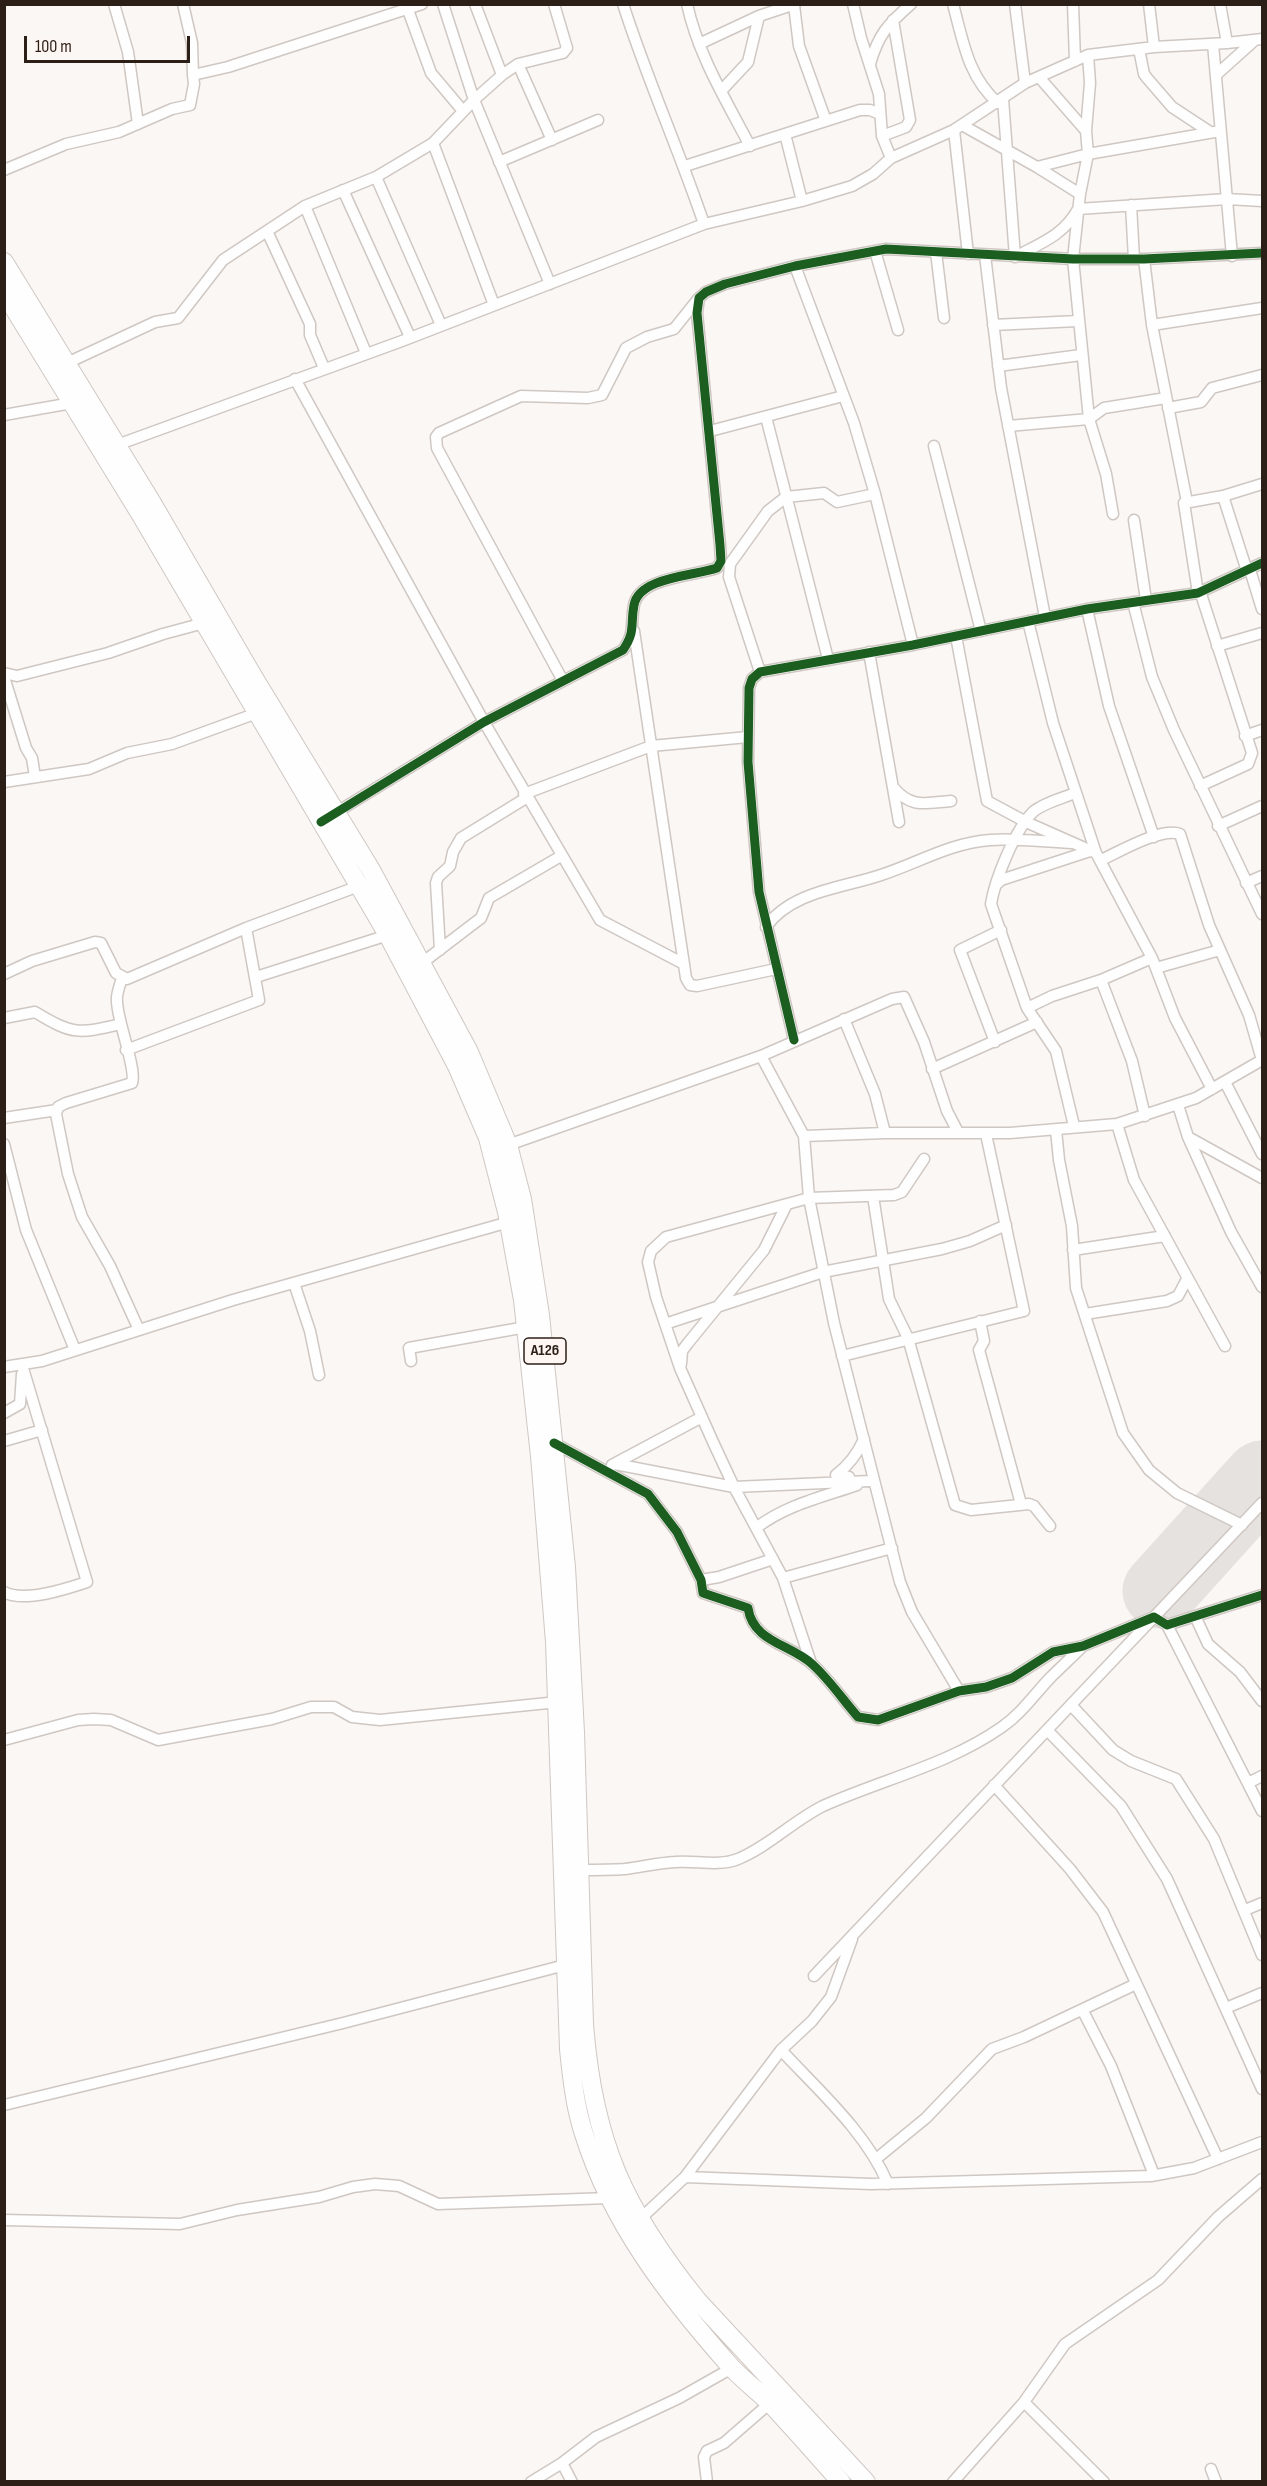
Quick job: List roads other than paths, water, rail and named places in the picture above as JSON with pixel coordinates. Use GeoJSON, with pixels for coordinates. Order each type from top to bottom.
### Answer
{"type":"FeatureCollection","features":[{"type":"Feature","properties":{"kind":"highway","name":"A126"},"geometry":{"type":"LineString","coordinates":[[4,262],[117,445],[328,817],[359,886],[388,935],[469,1090],[495,1159],[509,1222],[526,1327],[551,1581],[574,1963],[594,2107],[611,2160],[639,2220],[674,2272],[866,2481]]}},
{"type":"Feature","properties":{"kind":"highway","name":"A126"},"geometry":{"type":"LineString","coordinates":[[4,292],[257,713],[328,817],[422,963],[482,1079],[508,1145],[522,1199],[531,1248],[545,1352],[570,1626],[579,1870],[569,2049],[577,2108],[584,2134],[609,2199],[630,2237],[732,2368],[770,2403],[841,2481]]}},
{"type":"Feature","properties":{"kind":"street"},"geometry":{"type":"LineString","coordinates":[[114,4],[128,52],[138,124]]}},
{"type":"Feature","properties":{"kind":"street"},"geometry":{"type":"LineString","coordinates":[[4,170],[66,144],[119,132],[172,109],[190,105],[194,84],[192,43],[183,4]]}},
{"type":"Feature","properties":{"kind":"street"},"geometry":{"type":"LineString","coordinates":[[386,4],[387,16]]}},
{"type":"Feature","properties":{"kind":"street"},"geometry":{"type":"LineString","coordinates":[[193,75],[228,67],[422,4]]}},
{"type":"Feature","properties":{"kind":"street"},"geometry":{"type":"LineString","coordinates":[[443,4],[474,100],[550,284]]}},
{"type":"Feature","properties":{"kind":"street"},"geometry":{"type":"LineString","coordinates":[[475,4],[502,75]]}},
{"type":"Feature","properties":{"kind":"street"},"geometry":{"type":"LineString","coordinates":[[67,363],[155,322],[178,318],[223,260],[305,206],[376,177],[433,143],[474,100],[518,64],[565,51],[564,38],[554,4]]}},
{"type":"Feature","properties":{"kind":"street"},"geometry":{"type":"LineString","coordinates":[[623,4],[639,55],[685,166],[704,224]]}},
{"type":"Feature","properties":{"kind":"street"},"geometry":{"type":"LineString","coordinates":[[687,4],[699,44],[750,146]]}},
{"type":"Feature","properties":{"kind":"street"},"geometry":{"type":"LineString","coordinates":[[854,4],[879,94],[882,136],[891,158]]}},
{"type":"Feature","properties":{"kind":"street"},"geometry":{"type":"LineString","coordinates":[[870,64],[879,37],[911,4]]}},
{"type":"Feature","properties":{"kind":"street"},"geometry":{"type":"LineString","coordinates":[[953,4],[969,64],[978,83],[1000,101],[1007,150],[1015,257]]}},
{"type":"Feature","properties":{"kind":"street"},"geometry":{"type":"LineString","coordinates":[[1015,4],[1025,83]]}},
{"type":"Feature","properties":{"kind":"street"},"geometry":{"type":"LineString","coordinates":[[1073,4],[1075,61]]}},
{"type":"Feature","properties":{"kind":"street"},"geometry":{"type":"LineString","coordinates":[[1149,4],[1154,47]]}},
{"type":"Feature","properties":{"kind":"street"},"geometry":{"type":"LineString","coordinates":[[1220,4],[1227,43]]}},
{"type":"Feature","properties":{"kind":"street"},"geometry":{"type":"LineString","coordinates":[[699,44],[759,16],[792,5],[799,46],[826,121]]}},
{"type":"Feature","properties":{"kind":"street"},"geometry":{"type":"LineString","coordinates":[[408,10],[430,74],[463,111]]}},
{"type":"Feature","properties":{"kind":"street"},"geometry":{"type":"LineString","coordinates":[[721,91],[748,62],[759,16]]}},
{"type":"Feature","properties":{"kind":"street"},"geometry":{"type":"LineString","coordinates":[[882,136],[906,127],[910,120],[893,20]]}},
{"type":"Feature","properties":{"kind":"street"},"geometry":{"type":"LineString","coordinates":[[117,445],[410,337],[704,224],[802,201],[852,186],[873,174],[891,158],[958,128],[1025,83],[1088,55],[1154,47],[1259,39]]}},
{"type":"Feature","properties":{"kind":"street"},"geometry":{"type":"LineString","coordinates":[[1216,75],[1259,39]]}},
{"type":"Feature","properties":{"kind":"street"},"geometry":{"type":"LineString","coordinates":[[1213,44],[1216,75],[1215,132],[1227,199],[1232,256]]}},
{"type":"Feature","properties":{"kind":"street"},"geometry":{"type":"LineString","coordinates":[[1139,49],[1144,74],[1172,107],[1215,132]]}},
{"type":"Feature","properties":{"kind":"street"},"geometry":{"type":"LineString","coordinates":[[1088,55],[1090,83],[1086,132],[1088,154],[1080,194],[1072,259],[1089,419],[1106,474],[1113,514]]}},
{"type":"Feature","properties":{"kind":"street"},"geometry":{"type":"LineString","coordinates":[[518,64],[552,140]]}},
{"type":"Feature","properties":{"kind":"street"},"geometry":{"type":"LineString","coordinates":[[1039,76],[1086,132]]}},
{"type":"Feature","properties":{"kind":"street"},"geometry":{"type":"LineString","coordinates":[[685,166],[860,110],[870,110],[880,114]]}},
{"type":"Feature","properties":{"kind":"street"},"geometry":{"type":"LineString","coordinates":[[500,162],[598,120]]}},
{"type":"Feature","properties":{"kind":"street"},"geometry":{"type":"LineString","coordinates":[[958,128],[1007,150],[1080,194]]}},
{"type":"Feature","properties":{"kind":"street"},"geometry":{"type":"LineString","coordinates":[[958,128],[968,254]]}},
{"type":"Feature","properties":{"kind":"street"},"geometry":{"type":"LineString","coordinates":[[1037,167],[1088,154],[1215,132]]}},
{"type":"Feature","properties":{"kind":"street"},"geometry":{"type":"LineString","coordinates":[[785,134],[802,201]]}},
{"type":"Feature","properties":{"kind":"street"},"geometry":{"type":"LineString","coordinates":[[433,143],[494,305]]}},
{"type":"Feature","properties":{"kind":"street"},"geometry":{"type":"LineString","coordinates":[[376,177],[441,325]]}},
{"type":"Feature","properties":{"kind":"street"},"geometry":{"type":"LineString","coordinates":[[343,190],[410,337]]}},
{"type":"Feature","properties":{"kind":"street"},"geometry":{"type":"LineString","coordinates":[[1078,208],[1227,199],[1263,201]]}},
{"type":"Feature","properties":{"kind":"street"},"geometry":{"type":"LineString","coordinates":[[1131,205],[1139,259],[1187,502]]}},
{"type":"Feature","properties":{"kind":"street"},"geometry":{"type":"LineString","coordinates":[[305,206],[366,353]]}},
{"type":"Feature","properties":{"kind":"street"},"geometry":{"type":"LineString","coordinates":[[1015,257],[1061,232],[1078,208]]}},
{"type":"Feature","properties":{"kind":"street"},"geometry":{"type":"LineString","coordinates":[[267,231],[310,324],[310,335],[324,368]]}},
{"type":"Feature","properties":{"kind":"street"},"geometry":{"type":"LineString","coordinates":[[563,681],[437,448],[436,436],[439,433],[521,396],[588,398],[602,395],[626,348],[647,337],[674,329],[706,292],[725,284],[795,266],[886,249],[1072,259],[1139,259],[1263,253]]}},
{"type":"Feature","properties":{"kind":"street"},"geometry":{"type":"LineString","coordinates":[[875,251],[898,330]]}},
{"type":"Feature","properties":{"kind":"street"},"geometry":{"type":"LineString","coordinates":[[936,252],[944,318]]}},
{"type":"Feature","properties":{"kind":"street"},"geometry":{"type":"LineString","coordinates":[[985,255],[998,366],[1008,426],[1046,617]]}},
{"type":"Feature","properties":{"kind":"street"},"geometry":{"type":"LineString","coordinates":[[795,266],[854,423],[913,645]]}},
{"type":"Feature","properties":{"kind":"street"},"geometry":{"type":"LineString","coordinates":[[699,298],[697,313],[721,561],[717,568],[654,583],[639,593],[634,604],[633,629],[686,978],[690,985],[697,986],[776,969]]}},
{"type":"Feature","properties":{"kind":"street"},"geometry":{"type":"LineString","coordinates":[[1152,325],[1263,308]]}},
{"type":"Feature","properties":{"kind":"street"},"geometry":{"type":"LineString","coordinates":[[993,325],[1078,321]]}},
{"type":"Feature","properties":{"kind":"street"},"geometry":{"type":"LineString","coordinates":[[998,366],[1081,355]]}},
{"type":"Feature","properties":{"kind":"street"},"geometry":{"type":"LineString","coordinates":[[1008,426],[1089,419],[1104,408],[1201,402],[1212,388],[1262,378]]}},
{"type":"Feature","properties":{"kind":"street"},"geometry":{"type":"LineString","coordinates":[[295,379],[525,796],[600,920],[684,964]]}},
{"type":"Feature","properties":{"kind":"street"},"geometry":{"type":"LineString","coordinates":[[710,431],[843,396]]}},
{"type":"Feature","properties":{"kind":"street"},"geometry":{"type":"LineString","coordinates":[[4,416],[72,403]]}},
{"type":"Feature","properties":{"kind":"street"},"geometry":{"type":"LineString","coordinates":[[766,417],[828,659]]}},
{"type":"Feature","properties":{"kind":"street"},"geometry":{"type":"LineString","coordinates":[[934,446],[981,631]]}},
{"type":"Feature","properties":{"kind":"street"},"geometry":{"type":"LineString","coordinates":[[1200,786],[1248,764],[1252,753],[1199,592],[1183,507],[1187,502],[1223,496],[1263,484]]}},
{"type":"Feature","properties":{"kind":"street"},"geometry":{"type":"LineString","coordinates":[[760,672],[729,577],[730,564],[768,511],[786,497],[824,493],[837,502],[874,494]]}},
{"type":"Feature","properties":{"kind":"street"},"geometry":{"type":"LineString","coordinates":[[1223,496],[1263,609]]}},
{"type":"Feature","properties":{"kind":"street"},"geometry":{"type":"LineString","coordinates":[[1134,520],[1146,600]]}},
{"type":"Feature","properties":{"kind":"street"},"geometry":{"type":"LineString","coordinates":[[794,1040],[759,892],[748,762],[749,688],[752,679],[760,672],[913,645],[1087,609],[1199,592],[1263,563]]}},
{"type":"Feature","properties":{"kind":"street"},"geometry":{"type":"LineString","coordinates":[[1133,602],[1152,676],[1218,826],[1263,914]]}},
{"type":"Feature","properties":{"kind":"street"},"geometry":{"type":"LineString","coordinates":[[1087,609],[1109,706],[1154,837]]}},
{"type":"Feature","properties":{"kind":"street"},"geometry":{"type":"LineString","coordinates":[[1028,621],[1053,723],[1096,855],[1154,963],[1174,1018],[1212,1089]]}},
{"type":"Feature","properties":{"kind":"street"},"geometry":{"type":"LineString","coordinates":[[35,777],[32,758],[4,675],[17,676],[108,653],[204,623]]}},
{"type":"Feature","properties":{"kind":"street"},"geometry":{"type":"LineString","coordinates":[[328,817],[484,722],[623,650],[630,640],[633,629]]}},
{"type":"Feature","properties":{"kind":"street"},"geometry":{"type":"LineString","coordinates":[[1217,646],[1263,633]]}},
{"type":"Feature","properties":{"kind":"street"},"geometry":{"type":"LineString","coordinates":[[956,636],[985,795],[993,806],[1096,855]]}},
{"type":"Feature","properties":{"kind":"street"},"geometry":{"type":"LineString","coordinates":[[869,652],[899,822]]}},
{"type":"Feature","properties":{"kind":"street"},"geometry":{"type":"LineString","coordinates":[[4,782],[89,769],[127,753],[171,744],[257,713]]}},
{"type":"Feature","properties":{"kind":"street"},"geometry":{"type":"LineString","coordinates":[[1245,736],[1263,730]]}},
{"type":"Feature","properties":{"kind":"street"},"geometry":{"type":"LineString","coordinates":[[440,950],[436,883],[438,877],[450,866],[453,852],[461,838],[525,796],[651,746],[748,737]]}},
{"type":"Feature","properties":{"kind":"street"},"geometry":{"type":"LineString","coordinates":[[893,787],[900,796],[913,804],[951,801]]}},
{"type":"Feature","properties":{"kind":"street"},"geometry":{"type":"LineString","coordinates":[[1074,1126],[1056,1052],[1027,1008],[991,904],[1015,841],[1034,811],[1075,793]]}},
{"type":"Feature","properties":{"kind":"street"},"geometry":{"type":"LineString","coordinates":[[1218,826],[1263,806]]}},
{"type":"Feature","properties":{"kind":"street"},"geometry":{"type":"LineString","coordinates":[[804,1136],[958,1132],[986,1134],[1117,1124],[1178,1105],[1212,1089],[1262,1060],[1249,1015],[1209,925],[1180,834],[1168,833],[1002,880],[997,885]]}},
{"type":"Feature","properties":{"kind":"street"},"geometry":{"type":"LineString","coordinates":[[766,927],[776,914],[807,897],[837,886],[880,875],[956,844],[991,839],[1072,843]]}},
{"type":"Feature","properties":{"kind":"street"},"geometry":{"type":"LineString","coordinates":[[422,963],[481,918],[489,898],[561,856]]}},
{"type":"Feature","properties":{"kind":"street"},"geometry":{"type":"LineString","coordinates":[[1246,883],[1263,876]]}},
{"type":"Feature","properties":{"kind":"street"},"geometry":{"type":"LineString","coordinates":[[4,974],[32,961],[95,942],[101,943],[116,973],[127,979],[246,928],[359,886]]}},
{"type":"Feature","properties":{"kind":"street"},"geometry":{"type":"LineString","coordinates":[[126,1050],[259,1000],[246,928]]}},
{"type":"Feature","properties":{"kind":"street"},"geometry":{"type":"LineString","coordinates":[[995,1042],[960,950],[1001,930]]}},
{"type":"Feature","properties":{"kind":"street"},"geometry":{"type":"LineString","coordinates":[[256,977],[388,935]]}},
{"type":"Feature","properties":{"kind":"street"},"geometry":{"type":"LineString","coordinates":[[1027,1008],[1052,996],[1154,963],[1220,950]]}},
{"type":"Feature","properties":{"kind":"street"},"geometry":{"type":"LineString","coordinates":[[4,1118],[57,1110],[66,1103],[132,1083],[135,1076],[126,1050],[116,1000],[122,978]]}},
{"type":"Feature","properties":{"kind":"street"},"geometry":{"type":"LineString","coordinates":[[1101,980],[1132,1061],[1145,1116]]}},
{"type":"Feature","properties":{"kind":"street"},"geometry":{"type":"LineString","coordinates":[[508,1145],[761,1056],[892,999],[904,997],[924,1042],[947,1111],[958,1132]]}},
{"type":"Feature","properties":{"kind":"street"},"geometry":{"type":"LineString","coordinates":[[4,1018],[35,1012],[63,1029],[87,1032],[121,1024]]}},
{"type":"Feature","properties":{"kind":"street"},"geometry":{"type":"LineString","coordinates":[[844,1019],[875,1094],[885,1133]]}},
{"type":"Feature","properties":{"kind":"street"},"geometry":{"type":"LineString","coordinates":[[932,1069],[1037,1022]]}},
{"type":"Feature","properties":{"kind":"street"},"geometry":{"type":"LineString","coordinates":[[761,1056],[804,1136],[809,1198],[823,1272],[873,1481],[900,1582],[912,1612],[959,1690]]}},
{"type":"Feature","properties":{"kind":"street"},"geometry":{"type":"LineString","coordinates":[[1225,1082],[1263,1154]]}},
{"type":"Feature","properties":{"kind":"street"},"geometry":{"type":"LineString","coordinates":[[1178,1105],[1188,1137],[1231,1232],[1263,1287]]}},
{"type":"Feature","properties":{"kind":"street"},"geometry":{"type":"LineString","coordinates":[[57,1110],[56,1119],[61,1148],[82,1217],[110,1266],[139,1330]]}},
{"type":"Feature","properties":{"kind":"street"},"geometry":{"type":"LineString","coordinates":[[1117,1124],[1134,1180],[1225,1346]]}},
{"type":"Feature","properties":{"kind":"street"},"geometry":{"type":"LineString","coordinates":[[1056,1130],[1059,1160],[1072,1226],[1076,1288],[1123,1433],[1140,1460],[1177,1493],[1242,1525]]}},
{"type":"Feature","properties":{"kind":"street"},"geometry":{"type":"LineString","coordinates":[[842,1356],[1024,1311],[986,1134]]}},
{"type":"Feature","properties":{"kind":"street"},"geometry":{"type":"LineString","coordinates":[[1188,1137],[1263,1178]]}},
{"type":"Feature","properties":{"kind":"street"},"geometry":{"type":"LineString","coordinates":[[4,1144],[26,1230],[75,1350]]}},
{"type":"Feature","properties":{"kind":"street"},"geometry":{"type":"LineString","coordinates":[[811,1663],[783,1578],[734,1487],[680,1368],[656,1297],[648,1262],[651,1251],[666,1237],[809,1198],[873,1196],[902,1192],[924,1159]]}},
{"type":"Feature","properties":{"kind":"street"},"geometry":{"type":"LineString","coordinates":[[873,1196],[889,1299],[908,1338],[955,1505],[971,1510],[1029,1504],[1034,1506],[1050,1526]]}},
{"type":"Feature","properties":{"kind":"street"},"geometry":{"type":"LineString","coordinates":[[680,1368],[682,1351],[764,1250],[787,1204]]}},
{"type":"Feature","properties":{"kind":"street"},"geometry":{"type":"LineString","coordinates":[[4,1367],[22,1365],[75,1350],[294,1283],[509,1222]]}},
{"type":"Feature","properties":{"kind":"street"},"geometry":{"type":"LineString","coordinates":[[665,1324],[823,1272],[942,1250],[970,1241],[1006,1225]]}},
{"type":"Feature","properties":{"kind":"street"},"geometry":{"type":"LineString","coordinates":[[1074,1250],[1165,1236]]}},
{"type":"Feature","properties":{"kind":"street"},"geometry":{"type":"LineString","coordinates":[[1086,1314],[1167,1301],[1178,1296],[1187,1279]]}},
{"type":"Feature","properties":{"kind":"street"},"geometry":{"type":"LineString","coordinates":[[294,1283],[310,1331],[319,1375]]}},
{"type":"Feature","properties":{"kind":"street"},"geometry":{"type":"LineString","coordinates":[[980,1321],[984,1341],[979,1350],[1021,1504]]}},
{"type":"Feature","properties":{"kind":"street"},"geometry":{"type":"LineString","coordinates":[[411,1361],[409,1348],[526,1327]]}},
{"type":"Feature","properties":{"kind":"street"},"geometry":{"type":"LineString","coordinates":[[4,1413],[20,1404],[22,1365]]}},
{"type":"Feature","properties":{"kind":"street"},"geometry":{"type":"LineString","coordinates":[[4,1592],[12,1596],[35,1595],[87,1582],[22,1365]]}},
{"type":"Feature","properties":{"kind":"street"},"geometry":{"type":"LineString","coordinates":[[604,1469],[702,1417]]}},
{"type":"Feature","properties":{"kind":"street"},"geometry":{"type":"LineString","coordinates":[[4,1441],[42,1430]]}},
{"type":"Feature","properties":{"kind":"street"},"geometry":{"type":"LineString","coordinates":[[864,1439],[858,1453],[846,1468],[836,1475],[873,1481]]}},
{"type":"Feature","properties":{"kind":"street"},"geometry":{"type":"LineString","coordinates":[[554,1443],[648,1494],[659,1505],[677,1532],[701,1580],[703,1593],[748,1608],[749,1617],[758,1630],[811,1663],[858,1717],[878,1720],[959,1690],[986,1687],[1012,1678],[1053,1652],[1083,1646],[1154,1617]]}},
{"type":"Feature","properties":{"kind":"street"},"geometry":{"type":"LineString","coordinates":[[615,1464],[734,1487],[873,1481]]}},
{"type":"Feature","properties":{"kind":"street"},"geometry":{"type":"LineString","coordinates":[[756,1528],[791,1507],[873,1481]]}},
{"type":"Feature","properties":{"kind":"street"},"geometry":{"type":"LineString","coordinates":[[814,1976],[1263,1503]]}},
{"type":"Feature","properties":{"kind":"street"},"geometry":{"type":"LineString","coordinates":[[783,1578],[892,1548]]}},
{"type":"Feature","properties":{"kind":"street"},"geometry":{"type":"LineString","coordinates":[[701,1580],[718,1577],[773,1559]]}},
{"type":"Feature","properties":{"kind":"street"},"geometry":{"type":"LineString","coordinates":[[1167,1625],[1263,1595]]}},
{"type":"Feature","properties":{"kind":"street"},"geometry":{"type":"LineString","coordinates":[[1195,1616],[1208,1644],[1240,1672],[1263,1701]]}},
{"type":"Feature","properties":{"kind":"street"},"geometry":{"type":"LineString","coordinates":[[1154,1617],[1167,1625],[1263,1811]]}},
{"type":"Feature","properties":{"kind":"street"},"geometry":{"type":"LineString","coordinates":[[579,1870],[624,1869],[676,1862],[724,1862],[738,1859],[775,1839],[824,1806],[877,1784],[917,1772],[1003,1727],[1026,1708],[1048,1680],[1083,1646]]}},
{"type":"Feature","properties":{"kind":"street"},"geometry":{"type":"LineString","coordinates":[[4,1740],[78,1720],[111,1720],[158,1740],[272,1719],[311,1707],[334,1707],[352,1717],[380,1720],[558,1702]]}},
{"type":"Feature","properties":{"kind":"street"},"geometry":{"type":"LineString","coordinates":[[1071,1705],[1113,1750],[1131,1761],[1176,1779],[1214,1839],[1263,1955]]}},
{"type":"Feature","properties":{"kind":"street"},"geometry":{"type":"LineString","coordinates":[[1047,1730],[1121,1806],[1167,1878],[1226,2008],[1259,2069],[1263,2089]]}},
{"type":"Feature","properties":{"kind":"street"},"geometry":{"type":"LineString","coordinates":[[1248,1783],[1263,1776]]}},
{"type":"Feature","properties":{"kind":"street"},"geometry":{"type":"LineString","coordinates":[[994,1785],[1070,1869],[1103,1912],[1218,2159]]}},
{"type":"Feature","properties":{"kind":"street"},"geometry":{"type":"LineString","coordinates":[[1245,1910],[1263,1903]]}},
{"type":"Feature","properties":{"kind":"street"},"geometry":{"type":"LineString","coordinates":[[639,2220],[685,2177],[781,2050],[812,2021],[831,1997],[854,1934]]}},
{"type":"Feature","properties":{"kind":"street"},"geometry":{"type":"LineString","coordinates":[[4,2105],[343,2023],[574,1963]]}},
{"type":"Feature","properties":{"kind":"street"},"geometry":{"type":"LineString","coordinates":[[876,2159],[926,2118],[992,2049],[1083,2011],[1136,1984]]}},
{"type":"Feature","properties":{"kind":"street"},"geometry":{"type":"LineString","coordinates":[[1226,2008],[1263,1993]]}},
{"type":"Feature","properties":{"kind":"street"},"geometry":{"type":"LineString","coordinates":[[1083,2011],[1111,2066],[1154,2175]]}},
{"type":"Feature","properties":{"kind":"street"},"geometry":{"type":"LineString","coordinates":[[781,2050],[846,2120],[876,2159],[888,2184]]}},
{"type":"Feature","properties":{"kind":"street"},"geometry":{"type":"LineString","coordinates":[[685,2177],[805,2184],[888,2184],[1154,2175],[1194,2168],[1263,2142]]}},
{"type":"Feature","properties":{"kind":"street"},"geometry":{"type":"LineString","coordinates":[[953,2481],[1024,2402],[1065,2344],[1158,2280],[1218,2217],[1263,2179]]}},
{"type":"Feature","properties":{"kind":"street"},"geometry":{"type":"LineString","coordinates":[[4,2220],[180,2223],[375,2184],[399,2186],[438,2204],[609,2199]]}},
{"type":"Feature","properties":{"kind":"street"},"geometry":{"type":"LineString","coordinates":[[531,2481],[562,2463],[596,2437],[679,2398],[732,2368]]}},
{"type":"Feature","properties":{"kind":"street"},"geometry":{"type":"LineString","coordinates":[[1024,2402],[1104,2481]]}},
{"type":"Feature","properties":{"kind":"street"},"geometry":{"type":"LineString","coordinates":[[707,2481],[704,2457],[708,2451],[724,2443],[770,2403]]}},
{"type":"Feature","properties":{"kind":"street"},"geometry":{"type":"LineString","coordinates":[[562,2463],[572,2481]]}},
{"type":"Feature","properties":{"kind":"street"},"geometry":{"type":"LineString","coordinates":[[1211,2469],[1215,2481]]}}]}
